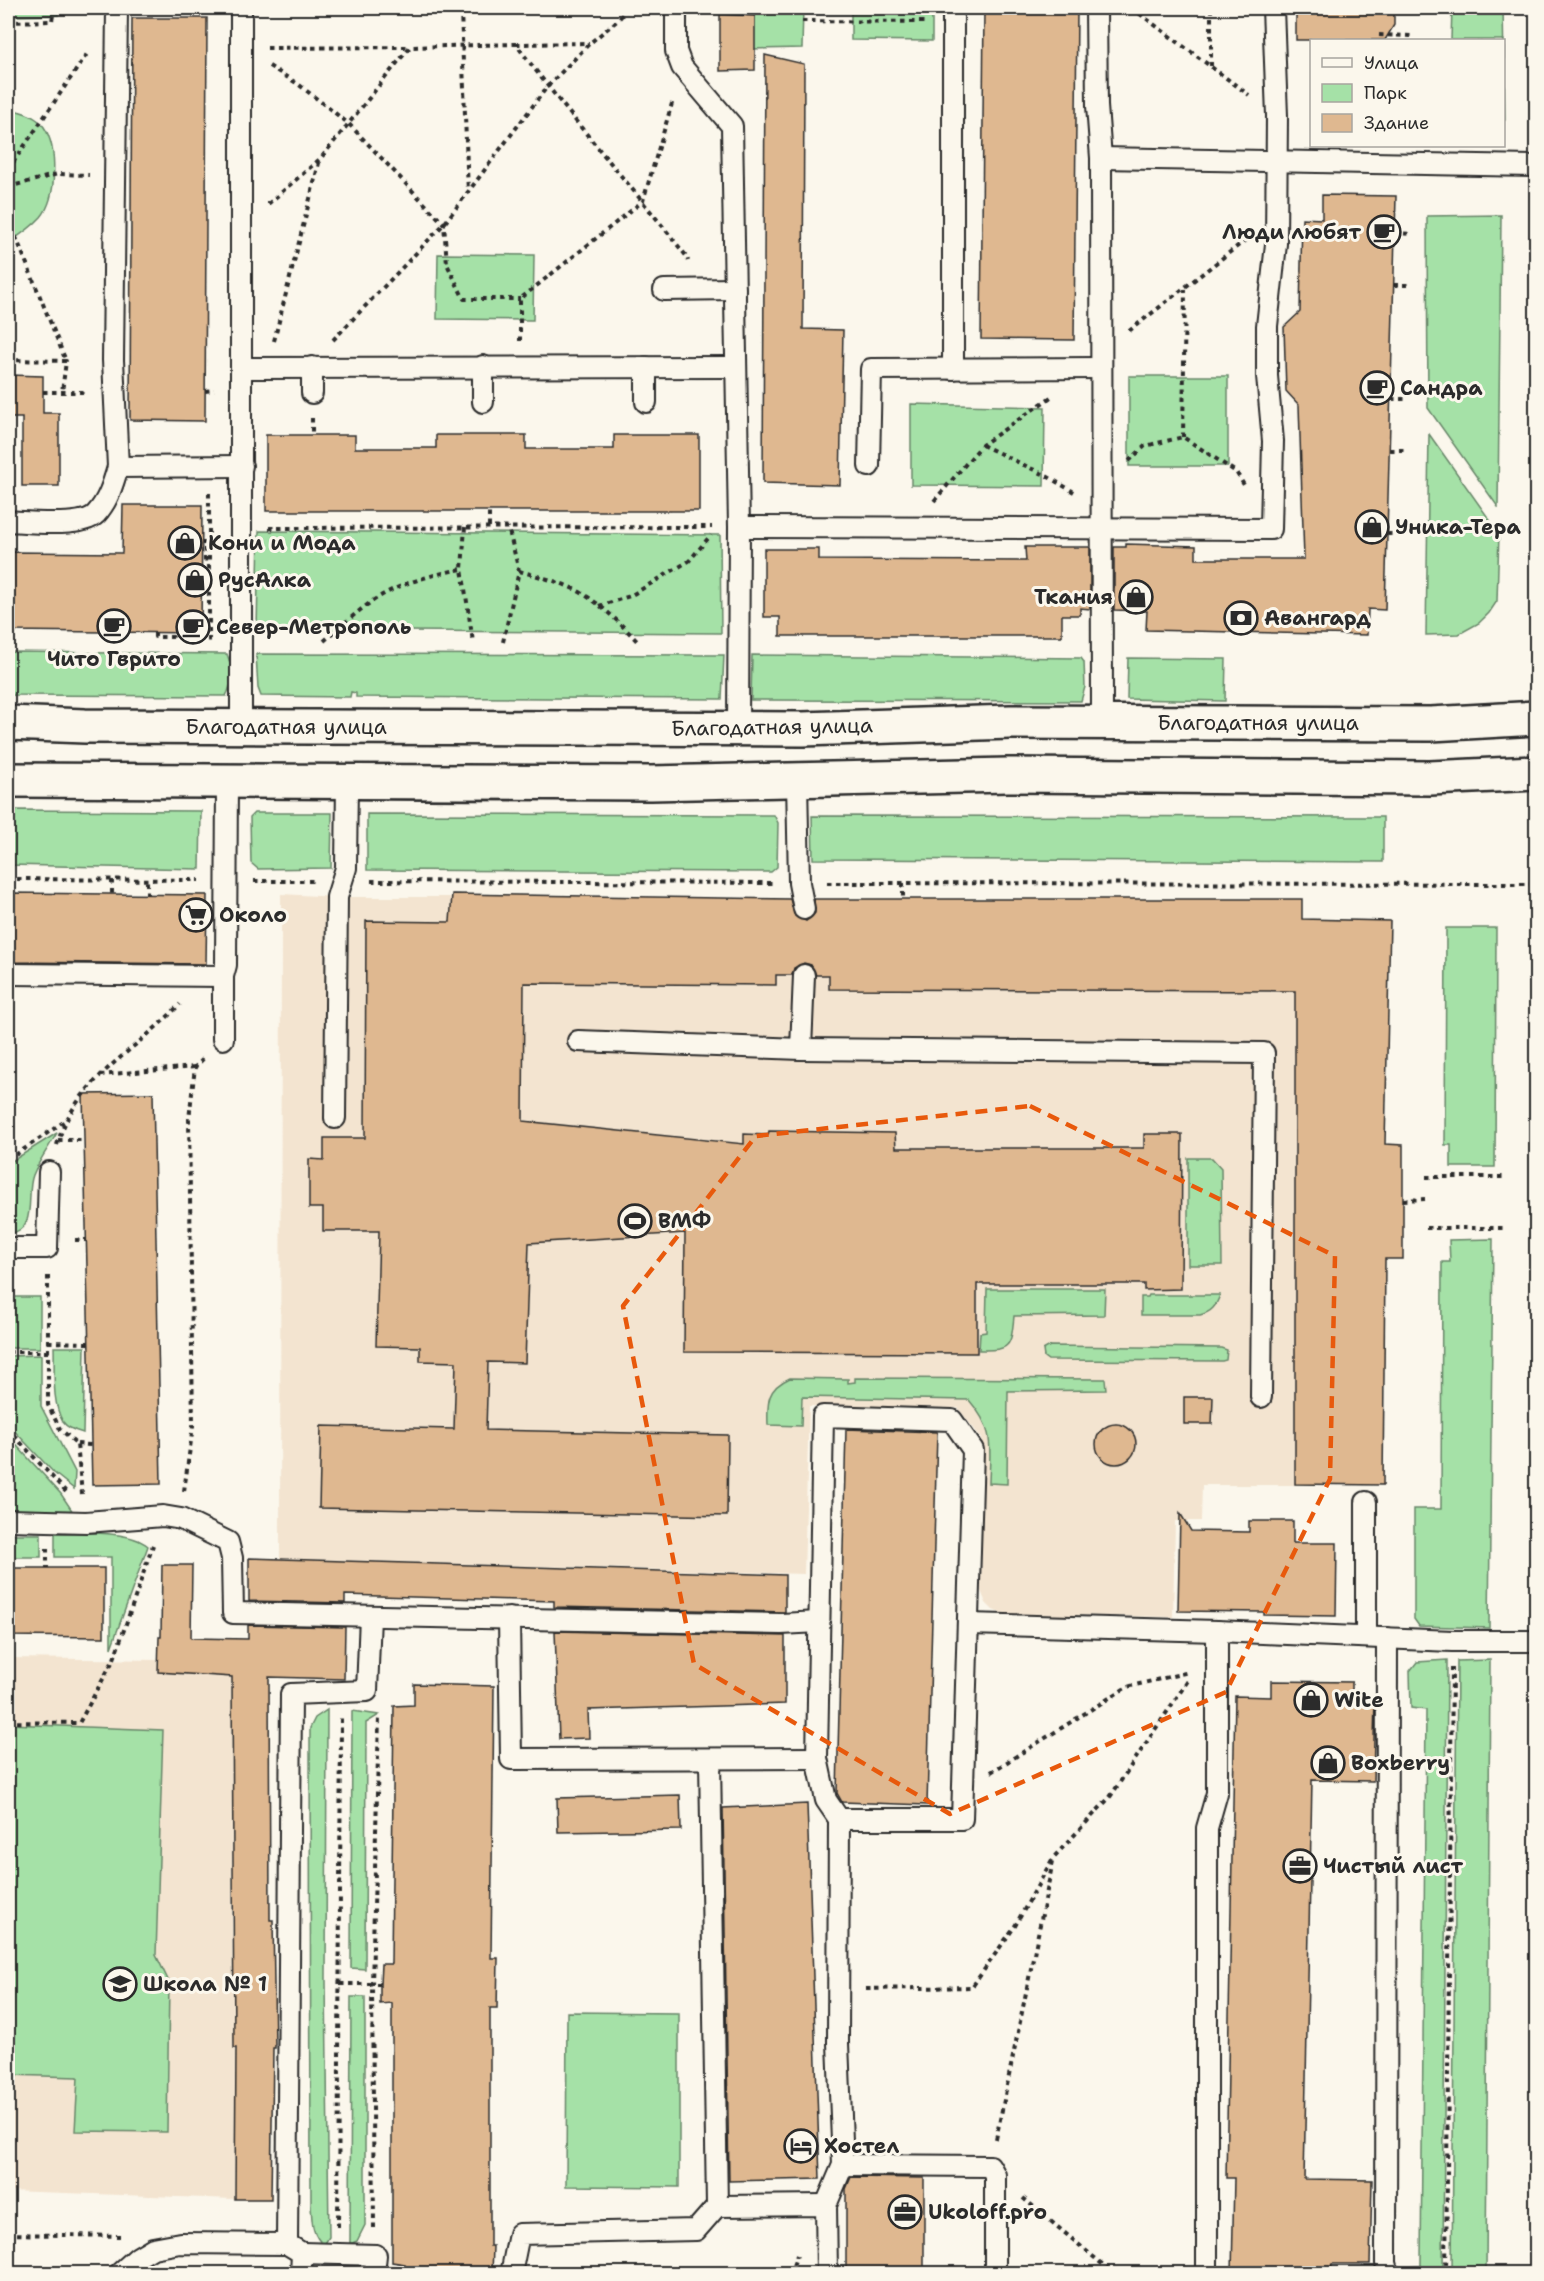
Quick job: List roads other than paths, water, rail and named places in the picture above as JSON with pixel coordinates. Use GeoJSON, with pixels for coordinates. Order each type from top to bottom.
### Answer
{"type":"FeatureCollection","features":[{"type":"Feature","properties":{"kind":"main road","name":"Благодатная улица"},"geometry":{"type":"LineString","coordinates":[[8,723],[241,727],[738,729],[1010,722],[1431,724],[1536,718]]}},
{"type":"Feature","properties":{"kind":"main road"},"geometry":{"type":"LineString","coordinates":[[8,780],[651,783],[1008,775],[1430,778],[1536,773]]}},
{"type":"Feature","properties":{"kind":"lane"},"geometry":{"type":"LineString","coordinates":[[241,8],[241,727]]}},
{"type":"Feature","properties":{"kind":"lane"},"geometry":{"type":"LineString","coordinates":[[676,8],[676,51],[682,67],[732,126],[739,527],[738,729]]}},
{"type":"Feature","properties":{"kind":"lane"},"geometry":{"type":"LineString","coordinates":[[1095,8],[1097,106],[1101,158],[1095,364],[1103,528],[1102,722]]}},
{"type":"Feature","properties":{"kind":"lane"},"geometry":{"type":"LineString","coordinates":[[739,527],[1271,529],[1273,441],[1267,376],[1267,326],[1276,244],[1278,163],[1273,8]]}},
{"type":"Feature","properties":{"kind":"lane"},"geometry":{"type":"LineString","coordinates":[[8,521],[74,523],[94,516],[110,493],[118,467],[114,392],[117,10]]}},
{"type":"Feature","properties":{"kind":"lane"},"geometry":{"type":"LineString","coordinates":[[953,369],[954,15]]}},
{"type":"Feature","properties":{"kind":"lane"},"geometry":{"type":"LineString","coordinates":[[1101,158],[1536,166]]}},
{"type":"Feature","properties":{"kind":"lane"},"geometry":{"type":"LineString","coordinates":[[664,290],[735,289]]}},
{"type":"Feature","properties":{"kind":"lane"},"geometry":{"type":"LineString","coordinates":[[869,466],[871,369],[953,369],[1095,364]]}},
{"type":"Feature","properties":{"kind":"lane"},"geometry":{"type":"LineString","coordinates":[[483,366],[483,402]]}},
{"type":"Feature","properties":{"kind":"lane"},"geometry":{"type":"LineString","coordinates":[[312,367],[312,393]]}},
{"type":"Feature","properties":{"kind":"lane"},"geometry":{"type":"LineString","coordinates":[[646,367],[646,402]]}},
{"type":"Feature","properties":{"kind":"lane"},"geometry":{"type":"LineString","coordinates":[[242,368],[735,367]]}},
{"type":"Feature","properties":{"kind":"lane"},"geometry":{"type":"LineString","coordinates":[[118,467],[242,466]]}},
{"type":"Feature","properties":{"kind":"lane"},"geometry":{"type":"LineString","coordinates":[[8,974],[214,976],[226,965],[227,780]]}},
{"type":"Feature","properties":{"kind":"lane"},"geometry":{"type":"LineString","coordinates":[[797,781],[799,883],[804,909]]}},
{"type":"Feature","properties":{"kind":"lane"},"geometry":{"type":"LineString","coordinates":[[335,1118],[337,897],[346,868],[347,782]]}},
{"type":"Feature","properties":{"kind":"lane"},"geometry":{"type":"LineString","coordinates":[[801,1049],[804,975]]}},
{"type":"Feature","properties":{"kind":"lane"},"geometry":{"type":"LineString","coordinates":[[214,976],[223,1039]]}},
{"type":"Feature","properties":{"kind":"lane"},"geometry":{"type":"LineString","coordinates":[[578,1041],[801,1049],[1264,1053],[1261,1397]]}},
{"type":"Feature","properties":{"kind":"lane"},"geometry":{"type":"LineString","coordinates":[[8,1248],[47,1248],[49,1172]]}},
{"type":"Feature","properties":{"kind":"lane"},"geometry":{"type":"LineString","coordinates":[[827,2274],[826,2205],[843,2165],[838,2054],[839,1819],[826,1800],[818,1758],[823,1416],[952,1420],[973,1450],[962,1819],[839,1819]]}},
{"type":"Feature","properties":{"kind":"lane"},"geometry":{"type":"LineString","coordinates":[[1366,1502],[1366,1637]]}},
{"type":"Feature","properties":{"kind":"lane"},"geometry":{"type":"LineString","coordinates":[[8,1520],[85,1516],[172,1518],[228,1542],[232,1558],[233,1613],[781,1624],[819,1622]]}},
{"type":"Feature","properties":{"kind":"lane"},"geometry":{"type":"LineString","coordinates":[[301,2274],[295,2248],[291,1694],[341,1694],[368,1691],[370,1616]]}},
{"type":"Feature","properties":{"kind":"lane"},"geometry":{"type":"LineString","coordinates":[[509,1618],[511,1759],[818,1758]]}},
{"type":"Feature","properties":{"kind":"lane"},"geometry":{"type":"LineString","coordinates":[[968,1624],[1452,1641],[1536,1641]]}},
{"type":"Feature","properties":{"kind":"lane"},"geometry":{"type":"LineString","coordinates":[[1207,2274],[1207,1828],[1217,1793],[1216,1631]]}},
{"type":"Feature","properties":{"kind":"lane"},"geometry":{"type":"LineString","coordinates":[[1387,1638],[1386,2262],[1389,2274]]}},
{"type":"Feature","properties":{"kind":"lane"},"geometry":{"type":"LineString","coordinates":[[511,2274],[519,2234],[696,2230],[717,2206],[710,1760]]}},
{"type":"Feature","properties":{"kind":"lane"},"geometry":{"type":"LineString","coordinates":[[843,2165],[993,2170],[995,2274]]}},
{"type":"Feature","properties":{"kind":"lane"},"geometry":{"type":"LineString","coordinates":[[717,2206],[826,2205]]}},
{"type":"Feature","properties":{"kind":"lane"},"geometry":{"type":"LineString","coordinates":[[119,2274],[143,2259],[180,2243],[295,2248],[338,2253],[375,2264]]}},
{"type":"Feature","properties":{"kind":"place","name":"Люди любят"},"geometry":{"type":"Point","coordinates":[1384,232]}},
{"type":"Feature","properties":{"kind":"place","name":"Сандра"},"geometry":{"type":"Point","coordinates":[1377,388]}},
{"type":"Feature","properties":{"kind":"place","name":"Уника-Тера"},"geometry":{"type":"Point","coordinates":[1372,527]}},
{"type":"Feature","properties":{"kind":"place","name":"Кони и Мода"},"geometry":{"type":"Point","coordinates":[185,543]}},
{"type":"Feature","properties":{"kind":"place","name":"РусАлка"},"geometry":{"type":"Point","coordinates":[195,580]}},
{"type":"Feature","properties":{"kind":"place","name":"Ткания"},"geometry":{"type":"Point","coordinates":[1136,597]}},
{"type":"Feature","properties":{"kind":"place","name":"Авангард"},"geometry":{"type":"Point","coordinates":[1241,618]}},
{"type":"Feature","properties":{"kind":"place","name":"Чито Гврито"},"geometry":{"type":"Point","coordinates":[114,626]}},
{"type":"Feature","properties":{"kind":"place","name":"Север-Метрополь"},"geometry":{"type":"Point","coordinates":[193,627]}},
{"type":"Feature","properties":{"kind":"place","name":"Около"},"geometry":{"type":"Point","coordinates":[196,915]}},
{"type":"Feature","properties":{"kind":"place","name":"ВМФ"},"geometry":{"type":"Point","coordinates":[635,1221]}},
{"type":"Feature","properties":{"kind":"place","name":"Wite"},"geometry":{"type":"Point","coordinates":[1311,1700]}},
{"type":"Feature","properties":{"kind":"place","name":"Boxberry"},"geometry":{"type":"Point","coordinates":[1328,1763]}},
{"type":"Feature","properties":{"kind":"place","name":"Чистый лист"},"geometry":{"type":"Point","coordinates":[1300,1866]}},
{"type":"Feature","properties":{"kind":"place","name":"Школа № 1"},"geometry":{"type":"Point","coordinates":[120,1984]}},
{"type":"Feature","properties":{"kind":"place","name":"Хостел"},"geometry":{"type":"Point","coordinates":[801,2146]}},
{"type":"Feature","properties":{"kind":"place","name":"Ukoloff.pro"},"geometry":{"type":"Point","coordinates":[905,2212]}}]}
